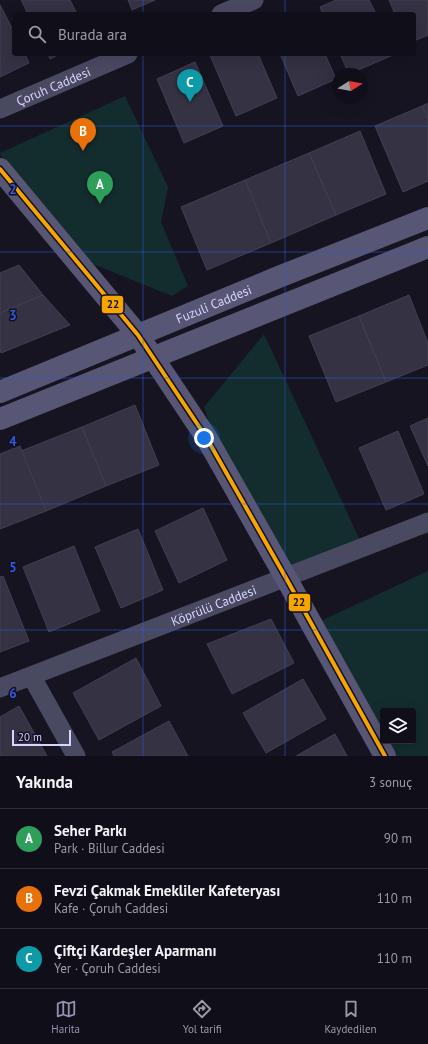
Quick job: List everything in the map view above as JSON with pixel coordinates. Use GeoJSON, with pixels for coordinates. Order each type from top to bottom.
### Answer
{"type":"FeatureCollection","features":[{"type":"Feature","properties":{"kind":"street"},"geometry":{"type":"LineString","coordinates":[[226,12],[254,0]]}},
{"type":"Feature","properties":{"kind":"street","name":"Çoruh Caddesi"},"geometry":{"type":"LineString","coordinates":[[0,110],[123,56]]}},
{"type":"Feature","properties":{"kind":"street"},"geometry":{"type":"LineString","coordinates":[[0,169],[138,335],[206,437],[385,756]]}},
{"type":"Feature","properties":{"kind":"street","name":"Fuzuli Caddesi"},"geometry":{"type":"LineString","coordinates":[[0,392],[274,279],[428,218]]}},
{"type":"Feature","properties":{"kind":"street","name":"Fuzuli Caddesi"},"geometry":{"type":"LineString","coordinates":[[0,419],[428,247]]}},
{"type":"Feature","properties":{"kind":"street","name":"Köprülü Caddesi"},"geometry":{"type":"LineString","coordinates":[[0,688],[32,677],[428,522]]}},
{"type":"Feature","properties":{"kind":"street"},"geometry":{"type":"LineString","coordinates":[[32,677],[76,756]]}},
{"type":"Feature","properties":{"kind":"green space"},"geometry":{"type":"Polygon","coordinates":[[[125,96],[168,187],[161,222],[188,286],[172,296],[73,256],[0,154],[125,96]]]}},
{"type":"Feature","properties":{"kind":"green space"},"geometry":{"type":"Polygon","coordinates":[[[264,334],[360,540],[285,572],[217,446],[204,407],[264,334]]]}},
{"type":"Feature","properties":{"kind":"green space"},"geometry":{"type":"Polygon","coordinates":[[[428,571],[428,756],[384,756],[312,625],[428,571]]]}},
{"type":"Feature","properties":{"kind":"building"},"geometry":{"type":"Polygon","coordinates":[[[21,0],[70,0],[76,12],[27,12],[21,0]]]}},
{"type":"Feature","properties":{"kind":"building"},"geometry":{"type":"Polygon","coordinates":[[[128,0],[155,0],[132,10],[128,0]]]}},
{"type":"Feature","properties":{"kind":"building"},"geometry":{"type":"Polygon","coordinates":[[[336,0],[369,0],[375,12],[322,12],[320,7],[336,0]]]}},
{"type":"Feature","properties":{"kind":"building"},"geometry":{"type":"Polygon","coordinates":[[[389,0],[428,0],[428,35],[416,40],[416,12],[394,12],[389,0]]]}},
{"type":"Feature","properties":{"kind":"building"},"geometry":{"type":"Polygon","coordinates":[[[0,5],[12,28],[12,56],[26,56],[29,63],[0,77],[0,5]]]}},
{"type":"Feature","properties":{"kind":"building"},"geometry":{"type":"Polygon","coordinates":[[[49,56],[56,56],[50,59],[49,56]]]}},
{"type":"Feature","properties":{"kind":"building"},"geometry":{"type":"Polygon","coordinates":[[[210,56],[259,56],[277,98],[236,116],[210,56]]]}},
{"type":"Feature","properties":{"kind":"building"},"geometry":{"type":"Polygon","coordinates":[[[281,56],[326,56],[332,70],[332,81],[298,96],[281,56]]]}},
{"type":"Feature","properties":{"kind":"building"},"geometry":{"type":"Polygon","coordinates":[[[341,56],[391,56],[363,68],[346,68],[341,56]]]}},
{"type":"Feature","properties":{"kind":"building"},"geometry":{"type":"Polygon","coordinates":[[[195,62],[223,126],[184,143],[157,79],[195,62]]]}},
{"type":"Feature","properties":{"kind":"building"},"geometry":{"type":"Polygon","coordinates":[[[428,103],[428,119],[422,106],[428,103]]]}},
{"type":"Feature","properties":{"kind":"building"},"geometry":{"type":"Polygon","coordinates":[[[422,106],[428,119],[428,181],[403,192],[375,126],[422,106]]]}},
{"type":"Feature","properties":{"kind":"building"},"geometry":{"type":"Polygon","coordinates":[[[360,131],[386,194],[336,215],[309,153],[360,131]]]}},
{"type":"Feature","properties":{"kind":"building"},"geometry":{"type":"Polygon","coordinates":[[[309,153],[336,215],[271,243],[245,180],[309,153]]]}},
{"type":"Feature","properties":{"kind":"building"},"geometry":{"type":"Polygon","coordinates":[[[245,180],[271,243],[207,270],[181,207],[245,180]]]}},
{"type":"Feature","properties":{"kind":"building"},"geometry":{"type":"Polygon","coordinates":[[[19,265],[43,295],[0,313],[0,273],[19,265]]]}},
{"type":"Feature","properties":{"kind":"building"},"geometry":{"type":"Polygon","coordinates":[[[43,295],[70,325],[1,353],[0,313],[43,295]]]}},
{"type":"Feature","properties":{"kind":"building"},"geometry":{"type":"Polygon","coordinates":[[[409,295],[428,343],[428,365],[386,382],[359,316],[409,295]]]}},
{"type":"Feature","properties":{"kind":"building"},"geometry":{"type":"Polygon","coordinates":[[[359,316],[386,382],[336,402],[309,336],[359,316]]]}},
{"type":"Feature","properties":{"kind":"building"},"geometry":{"type":"Polygon","coordinates":[[[135,405],[159,465],[106,486],[82,427],[135,405]]]}},
{"type":"Feature","properties":{"kind":"building"},"geometry":{"type":"Polygon","coordinates":[[[428,418],[428,466],[410,426],[428,418]]]}},
{"type":"Feature","properties":{"kind":"building"},"geometry":{"type":"Polygon","coordinates":[[[82,427],[106,486],[46,511],[21,451],[82,427]]]}},
{"type":"Feature","properties":{"kind":"building"},"geometry":{"type":"Polygon","coordinates":[[[398,431],[424,494],[386,510],[359,448],[398,431]]]}},
{"type":"Feature","properties":{"kind":"building"},"geometry":{"type":"Polygon","coordinates":[[[20,446],[46,511],[0,529],[0,454],[20,446]]]}},
{"type":"Feature","properties":{"kind":"building"},"geometry":{"type":"Polygon","coordinates":[[[203,508],[227,560],[179,583],[155,531],[203,508]]]}},
{"type":"Feature","properties":{"kind":"building"},"geometry":{"type":"Polygon","coordinates":[[[138,529],[163,590],[121,608],[95,547],[138,529]]]}},
{"type":"Feature","properties":{"kind":"building"},"geometry":{"type":"Polygon","coordinates":[[[74,546],[100,611],[49,632],[23,567],[74,546]]]}},
{"type":"Feature","properties":{"kind":"building"},"geometry":{"type":"Polygon","coordinates":[[[3,576],[29,641],[0,652],[0,577],[3,576]]]}},
{"type":"Feature","properties":{"kind":"building"},"geometry":{"type":"Polygon","coordinates":[[[271,619],[294,663],[232,694],[207,644],[271,619]]]}},
{"type":"Feature","properties":{"kind":"building"},"geometry":{"type":"Polygon","coordinates":[[[136,658],[161,706],[99,740],[73,693],[136,658]]]}},
{"type":"Feature","properties":{"kind":"building"},"geometry":{"type":"Polygon","coordinates":[[[303,679],[326,719],[266,753],[243,713],[303,679]]]}},
{"type":"Feature","properties":{"kind":"building"},"geometry":{"type":"Polygon","coordinates":[[[19,706],[47,756],[0,756],[0,717],[19,706]]]}},
{"type":"Feature","properties":{"kind":"building"},"geometry":{"type":"Polygon","coordinates":[[[169,721],[188,756],[114,756],[112,752],[169,721]]]}},
{"type":"Feature","properties":{"kind":"building"},"geometry":{"type":"Polygon","coordinates":[[[335,734],[347,756],[296,756],[335,734]]]}},
{"type":"Feature","properties":{"kind":"transit line","name":"22"},"geometry":{"type":"LineString","coordinates":[[0,169],[138,335],[206,437],[385,756]]}},
{"type":"Feature","properties":{"kind":"place","name":"Çiftçi Kardeşler Aparmanı"},"geometry":{"type":"Point","coordinates":[190,102]}},
{"type":"Feature","properties":{"kind":"place","name":"Fevzi Çakmak Emekliler Kafeteryası"},"geometry":{"type":"Point","coordinates":[83,151]}},
{"type":"Feature","properties":{"kind":"place","name":"Seher Parkı"},"geometry":{"type":"Point","coordinates":[100,204]}}]}
